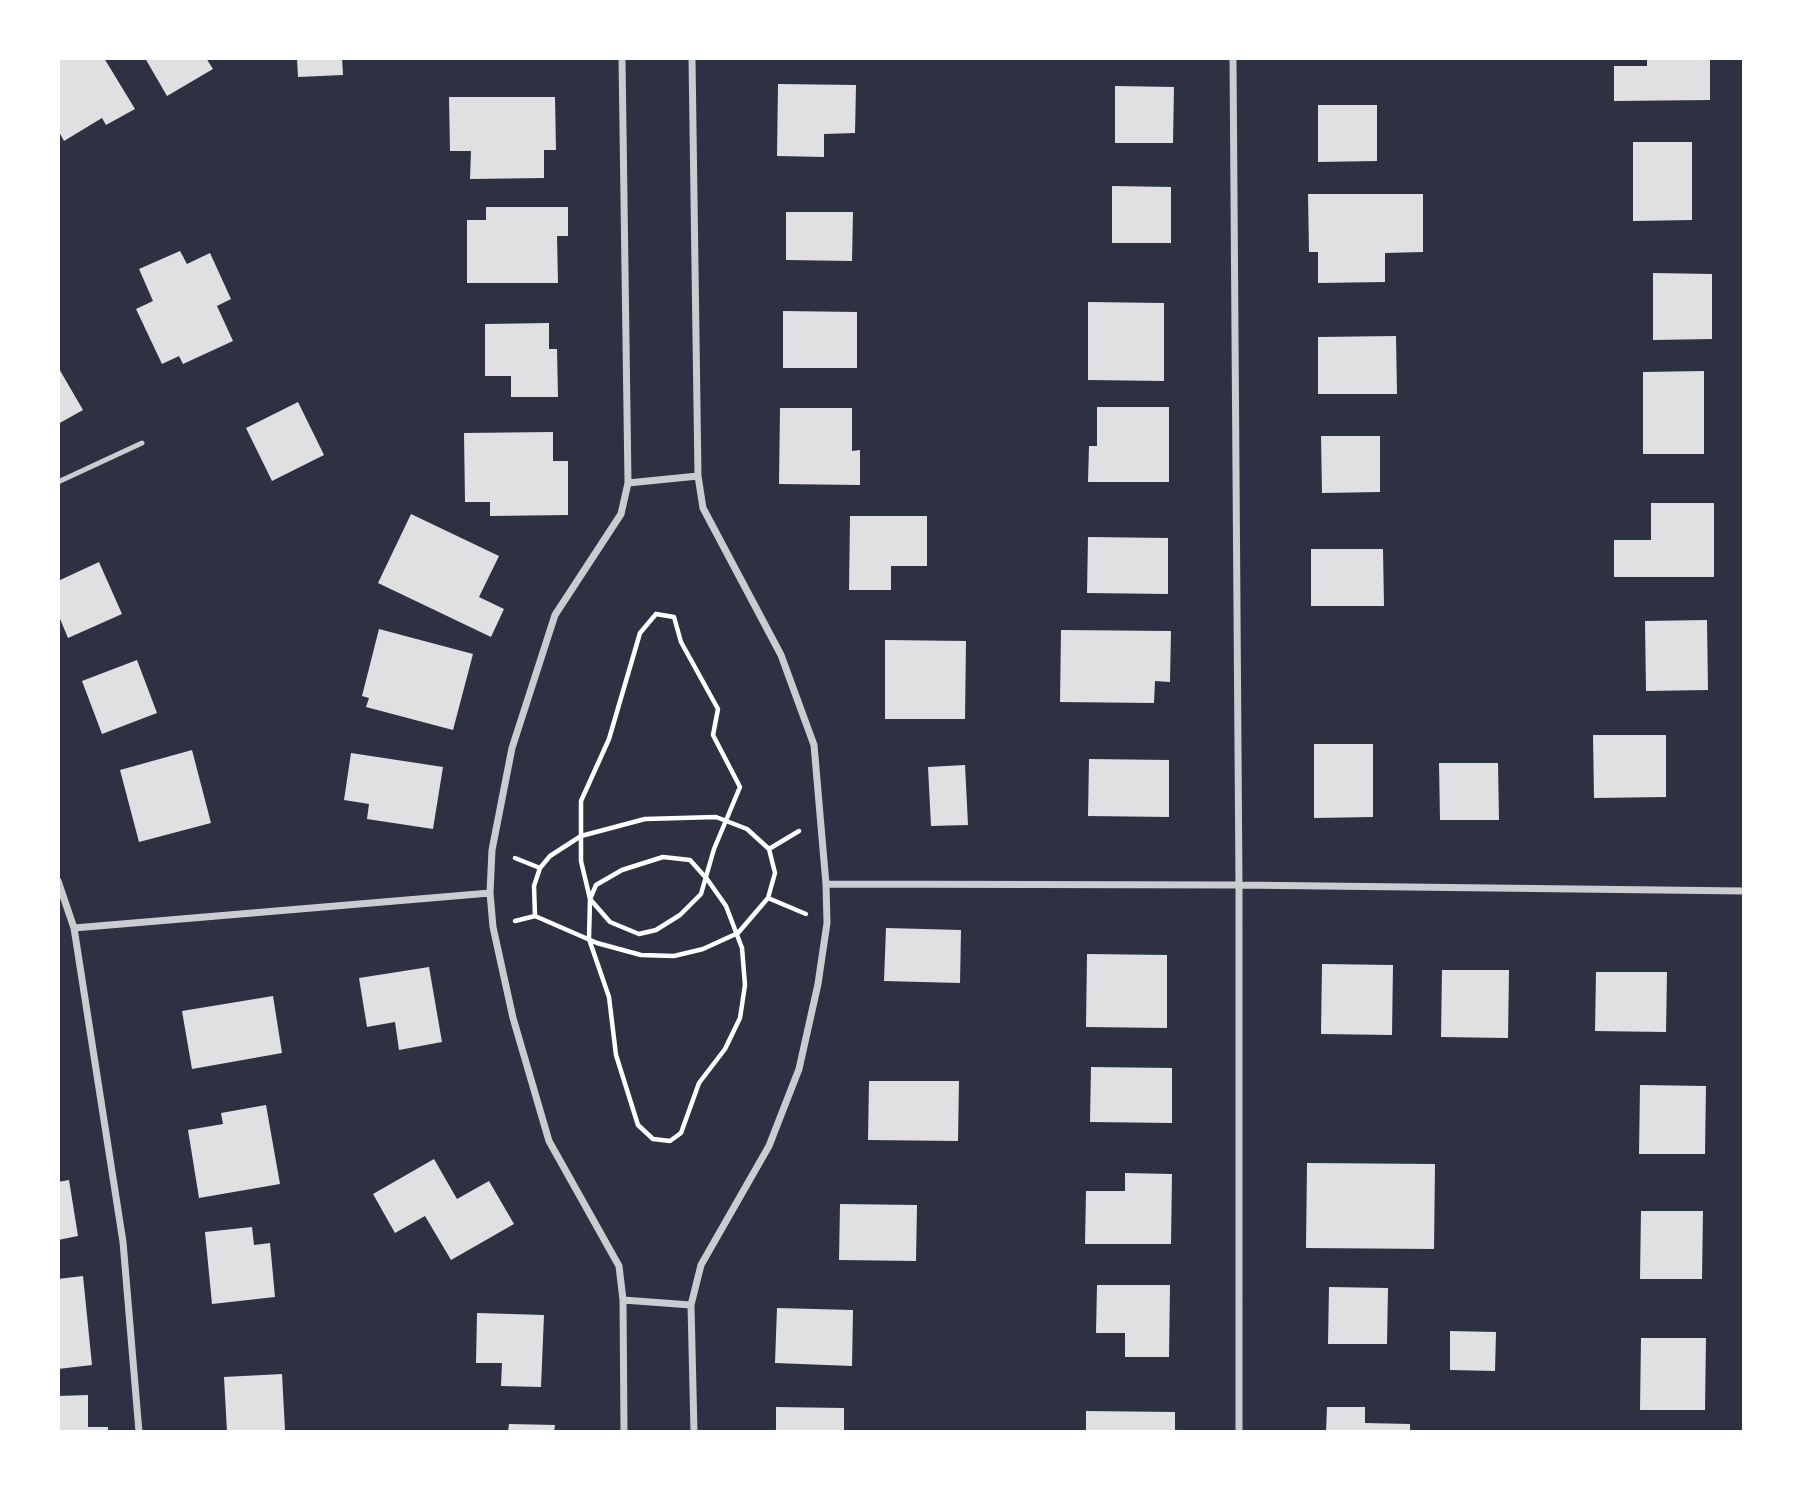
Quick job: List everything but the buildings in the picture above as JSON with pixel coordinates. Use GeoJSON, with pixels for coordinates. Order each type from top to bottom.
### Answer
{"type":"FeatureCollection","features":[{"type":"Feature","properties":{"kind":"street"},"geometry":{"type":"LineString","coordinates":[[622,58],[628,483],[621,514],[555,615],[512,748],[492,850],[490,893],[494,927],[513,1018],[549,1141],[619,1266],[624,1432]]}},
{"type":"Feature","properties":{"kind":"street"},"geometry":{"type":"LineString","coordinates":[[692,58],[698,476],[703,508],[781,655],[814,745],[827,923],[818,984],[799,1069],[769,1146],[701,1265],[691,1305],[694,1432]]}},
{"type":"Feature","properties":{"kind":"street"},"geometry":{"type":"LineString","coordinates":[[1233,58],[1239,885],[1239,1432]]}},
{"type":"Feature","properties":{"kind":"street"},"geometry":{"type":"LineString","coordinates":[[628,483],[698,476]]}},
{"type":"Feature","properties":{"kind":"street"},"geometry":{"type":"LineString","coordinates":[[58,880],[74,928],[123,1242],[139,1432]]}},
{"type":"Feature","properties":{"kind":"street"},"geometry":{"type":"LineString","coordinates":[[826,884],[1239,885],[1744,891]]}},
{"type":"Feature","properties":{"kind":"street"},"geometry":{"type":"LineString","coordinates":[[74,928],[490,893]]}},
{"type":"Feature","properties":{"kind":"street"},"geometry":{"type":"LineString","coordinates":[[622,1300],[691,1305]]}},
{"type":"Feature","properties":{"kind":"lane"},"geometry":{"type":"LineString","coordinates":[[58,482],[142,443]]}},
{"type":"Feature","properties":{"kind":"path"},"geometry":{"type":"LineString","coordinates":[[590,899],[596,885],[622,870],[663,857],[690,860],[707,879],[726,906],[742,948],[745,985],[740,1018],[725,1049],[699,1083],[681,1133],[670,1141],[653,1139],[638,1125],[616,1055],[609,997],[589,939],[590,899],[581,861],[580,801],[609,739],[640,633],[656,614],[674,617],[681,642],[718,709],[713,736],[740,787],[714,849],[707,879],[701,894],[680,915],[656,930],[639,934],[610,922],[590,899]]}},
{"type":"Feature","properties":{"kind":"path"},"geometry":{"type":"LineString","coordinates":[[494,927],[535,916],[589,939],[641,955],[674,956],[703,949],[737,933],[768,898],[775,873],[769,849],[747,829],[716,817],[645,819],[581,836],[551,856],[540,868],[534,886],[535,916]]}},
{"type":"Feature","properties":{"kind":"path"},"geometry":{"type":"LineString","coordinates":[[769,849],[821,819]]}},
{"type":"Feature","properties":{"kind":"path"},"geometry":{"type":"LineString","coordinates":[[768,898],[827,923]]}}]}
